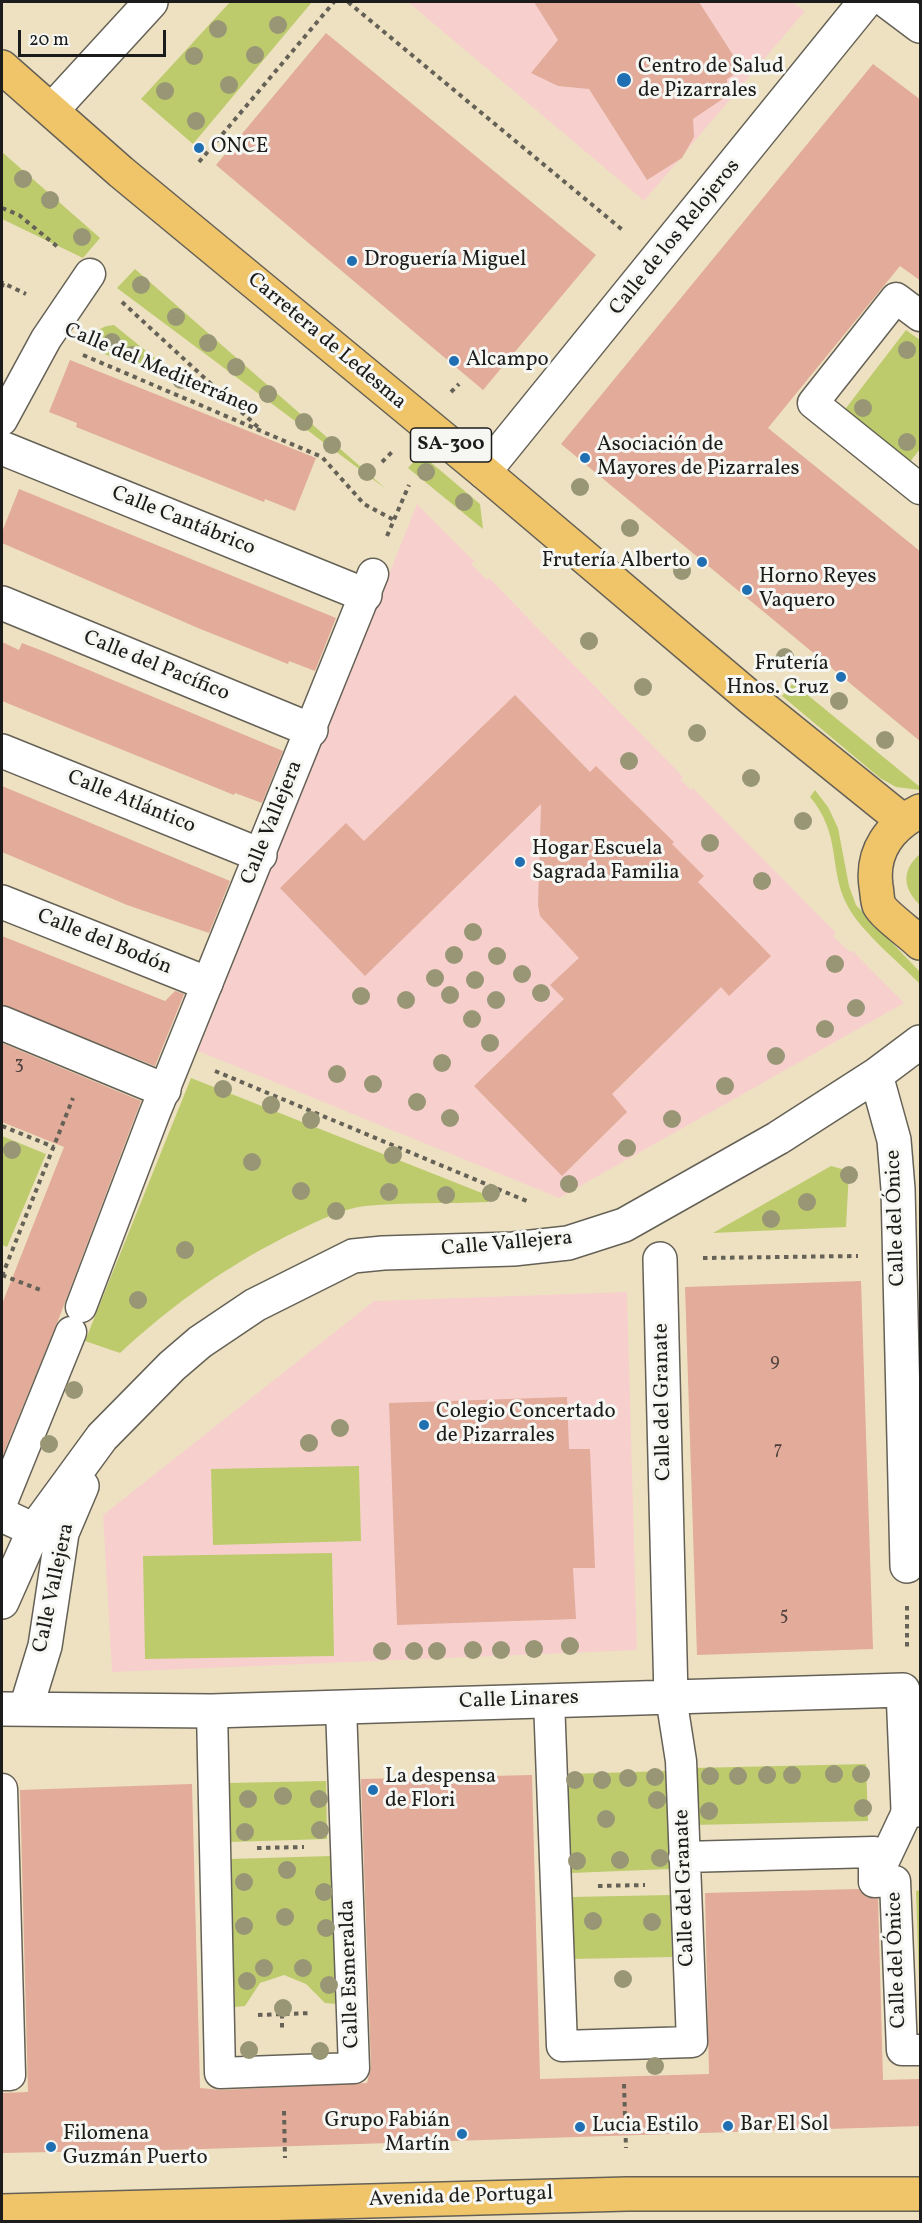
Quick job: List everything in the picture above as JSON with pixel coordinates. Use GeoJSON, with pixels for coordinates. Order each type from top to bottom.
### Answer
{"type":"FeatureCollection","features":[{"type":"Feature","properties":{"kind":"main road","name":"Carretera de Ledesma"},"geometry":{"type":"LineString","coordinates":[[2,67],[121,172],[484,472],[752,699],[911,816]]}},
{"type":"Feature","properties":{"kind":"main road","name":"SA-300"},"geometry":{"type":"LineString","coordinates":[[911,816],[883,842],[876,862],[875,882],[879,905],[921,943]]}},
{"type":"Feature","properties":{"kind":"main road","name":"Avenida de Portugal"},"geometry":{"type":"LineString","coordinates":[[2,2211],[627,2194],[921,2194]]}},
{"type":"Feature","properties":{"kind":"street"},"geometry":{"type":"LineString","coordinates":[[52,110],[151,2]]}},
{"type":"Feature","properties":{"kind":"street","name":"Calle de los Relojeros"},"geometry":{"type":"LineString","coordinates":[[484,472],[865,2]]}},
{"type":"Feature","properties":{"kind":"street"},"geometry":{"type":"LineString","coordinates":[[888,2],[921,26]]}},
{"type":"Feature","properties":{"kind":"street"},"geometry":{"type":"LineString","coordinates":[[2,420],[46,339],[90,274]]}},
{"type":"Feature","properties":{"kind":"street"},"geometry":{"type":"LineString","coordinates":[[919,484],[813,403],[896,298],[921,316]]}},
{"type":"Feature","properties":{"kind":"street","name":"Calle Cantábrico"},"geometry":{"type":"LineString","coordinates":[[2,448],[369,584]]}},
{"type":"Feature","properties":{"kind":"street","name":"Calle Vallejera"},"geometry":{"type":"LineString","coordinates":[[2,1502],[76,1319],[206,983],[369,584]]}},
{"type":"Feature","properties":{"kind":"street","name":"Calle del Pacífico"},"geometry":{"type":"LineString","coordinates":[[2,603],[311,730]]}},
{"type":"Feature","properties":{"kind":"street","name":"Calle Atlántico"},"geometry":{"type":"LineString","coordinates":[[2,752],[260,855]]}},
{"type":"Feature","properties":{"kind":"street","name":"Calle del Bodón"},"geometry":{"type":"LineString","coordinates":[[2,902],[206,983]]}},
{"type":"Feature","properties":{"kind":"street"},"geometry":{"type":"LineString","coordinates":[[2,1023],[164,1090]]}},
{"type":"Feature","properties":{"kind":"street","name":"Calle Vallejera"},"geometry":{"type":"LineString","coordinates":[[2,1602],[34,1530],[102,1437],[132,1404],[200,1342],[255,1305],[353,1257],[383,1253],[513,1249],[568,1243],[624,1225],[778,1138],[876,1075],[921,1042]]}},
{"type":"Feature","properties":{"kind":"street","name":"Calle del Ónice"},"geometry":{"type":"LineString","coordinates":[[876,1075],[894,1140],[912,1364],[907,1581]]}},
{"type":"Feature","properties":{"kind":"street","name":"Calle del Granate"},"geometry":{"type":"LineString","coordinates":[[549,1700],[562,2046],[692,2042],[681,1761],[671,1697],[660,1258]]}},
{"type":"Feature","properties":{"kind":"street","name":"Calle Vallejera"},"geometry":{"type":"LineString","coordinates":[[14,1708],[45,1646],[62,1533],[102,1437]]}},
{"type":"Feature","properties":{"kind":"street"},"geometry":{"type":"LineString","coordinates":[[2,1515],[34,1530]]}},
{"type":"Feature","properties":{"kind":"street","name":"Calle Linares"},"geometry":{"type":"LineString","coordinates":[[14,1708],[212,1711],[903,1690],[914,1810]]}},
{"type":"Feature","properties":{"kind":"street","name":"Calle Esmeralda"},"geometry":{"type":"LineString","coordinates":[[212,1711],[220,2073],[354,2068],[341,1707]]}},
{"type":"Feature","properties":{"kind":"street"},"geometry":{"type":"LineString","coordinates":[[2,1789],[10,2075],[2,2075]]}},
{"type":"Feature","properties":{"kind":"street","name":"Calle del Ónice"},"geometry":{"type":"LineString","coordinates":[[873,1882],[914,1810]]}},
{"type":"Feature","properties":{"kind":"street"},"geometry":{"type":"LineString","coordinates":[[685,1870],[874,1852],[873,1882]]}},
{"type":"Feature","properties":{"kind":"street","name":"Calle del Ónice"},"geometry":{"type":"LineString","coordinates":[[873,1882],[895,1881],[902,2050],[921,2050]]}},
{"type":"Feature","properties":{"kind":"path"},"geometry":{"type":"LineString","coordinates":[[200,162],[334,2]]}},
{"type":"Feature","properties":{"kind":"path"},"geometry":{"type":"LineString","coordinates":[[348,2],[628,234]]}},
{"type":"Feature","properties":{"kind":"path","name":"Calle del Mediterráneo"},"geometry":{"type":"LineString","coordinates":[[2,208],[19,215],[90,274],[264,431]]}},
{"type":"Feature","properties":{"kind":"path"},"geometry":{"type":"LineString","coordinates":[[2,287],[3,283],[15,288]]}},
{"type":"Feature","properties":{"kind":"path","name":"Calle del Mediterráneo"},"geometry":{"type":"LineString","coordinates":[[46,339],[322,457],[364,504],[394,520]]}},
{"type":"Feature","properties":{"kind":"path"},"geometry":{"type":"LineString","coordinates":[[398,511],[409,485]]}},
{"type":"Feature","properties":{"kind":"path"},"geometry":{"type":"LineString","coordinates":[[179,1056],[536,1205]]}},
{"type":"Feature","properties":{"kind":"path"},"geometry":{"type":"LineString","coordinates":[[2,1276],[74,1096]]}},
{"type":"Feature","properties":{"kind":"path"},"geometry":{"type":"LineString","coordinates":[[2,1126],[54,1147]]}},
{"type":"Feature","properties":{"kind":"path"},"geometry":{"type":"LineString","coordinates":[[660,1258],[867,1256]]}},
{"type":"Feature","properties":{"kind":"path"},"geometry":{"type":"LineString","coordinates":[[907,1581],[908,1648]]}},
{"type":"Feature","properties":{"kind":"path"},"geometry":{"type":"LineString","coordinates":[[215,1849],[347,1845]]}},
{"type":"Feature","properties":{"kind":"path"},"geometry":{"type":"LineString","coordinates":[[555,1887],[685,1870]]}},
{"type":"Feature","properties":{"kind":"path"},"geometry":{"type":"LineString","coordinates":[[219,2016],[353,2012]]}},
{"type":"Feature","properties":{"kind":"path"},"geometry":{"type":"LineString","coordinates":[[624,2073],[626,2148]]}},
{"type":"Feature","properties":{"kind":"path"},"geometry":{"type":"LineString","coordinates":[[285,2145],[285,2158]]}},
{"type":"Feature","properties":{"kind":"shaded area","name":"Centro de Salud de Pizarrales"},"geometry":{"type":"Polygon","coordinates":[[[408,2],[792,2],[805,11],[644,201],[408,2]]]}},
{"type":"Feature","properties":{"kind":"shaded area","name":"Hogar Escuela Sagrada Familia"},"geometry":{"type":"Polygon","coordinates":[[[417,504],[474,561],[471,564],[487,580],[489,578],[683,777],[681,780],[691,790],[693,788],[836,933],[833,936],[850,952],[852,950],[904,1003],[559,1198],[198,1051],[417,504]]]}},
{"type":"Feature","properties":{"kind":"shaded area","name":"Colegio Concertado de Pizarrales"},"geometry":{"type":"Polygon","coordinates":[[[627,1292],[637,1650],[112,1672],[103,1515],[374,1301],[627,1292]]]}},
{"type":"Feature","properties":{"kind":"green space"},"geometry":{"type":"Polygon","coordinates":[[[230,2],[312,2],[193,144],[141,99],[230,2]]]}},
{"type":"Feature","properties":{"kind":"green space"},"geometry":{"type":"Polygon","coordinates":[[[2,152],[100,238],[83,258],[2,219],[2,152]]]}},
{"type":"Feature","properties":{"kind":"green space"},"geometry":{"type":"Polygon","coordinates":[[[135,269],[386,489],[117,288],[135,269]]]}},
{"type":"Feature","properties":{"kind":"green space"},"geometry":{"type":"Polygon","coordinates":[[[114,325],[193,389],[97,351],[94,337],[102,328],[114,325]]]}},
{"type":"Feature","properties":{"kind":"green space"},"geometry":{"type":"Polygon","coordinates":[[[906,330],[920,340],[920,449],[909,463],[843,412],[906,330]]]}},
{"type":"Feature","properties":{"kind":"green space"},"geometry":{"type":"Polygon","coordinates":[[[421,454],[480,504],[483,529],[408,468],[421,454]]]}},
{"type":"Feature","properties":{"kind":"green space"},"geometry":{"type":"Polygon","coordinates":[[[793,683],[920,787],[920,790],[896,787],[880,778],[782,696],[793,683]]]}},
{"type":"Feature","properties":{"kind":"green space"},"geometry":{"type":"Polygon","coordinates":[[[815,790],[828,807],[838,828],[849,886],[856,905],[920,972],[920,984],[861,926],[847,905],[841,891],[827,825],[810,797],[815,790]]]}},
{"type":"Feature","properties":{"kind":"green space"},"geometry":{"type":"Polygon","coordinates":[[[920,854],[920,905],[910,893],[906,880],[910,866],[920,854]]]}},
{"type":"Feature","properties":{"kind":"green space"},"geometry":{"type":"Polygon","coordinates":[[[191,1078],[492,1197],[488,1202],[365,1206],[338,1213],[273,1243],[226,1270],[161,1317],[120,1353],[85,1341],[191,1078]]]}},
{"type":"Feature","properties":{"kind":"green space"},"geometry":{"type":"Polygon","coordinates":[[[2,1136],[46,1154],[7,1247],[2,1245],[2,1136]]]}},
{"type":"Feature","properties":{"kind":"green space"},"geometry":{"type":"Polygon","coordinates":[[[831,1166],[849,1171],[846,1227],[713,1233],[831,1166]]]}},
{"type":"Feature","properties":{"kind":"green space"},"geometry":{"type":"Polygon","coordinates":[[[359,1466],[361,1541],[213,1545],[211,1469],[359,1466]]]}},
{"type":"Feature","properties":{"kind":"green space"},"geometry":{"type":"Polygon","coordinates":[[[332,1553],[334,1656],[145,1659],[143,1556],[332,1553]]]}},
{"type":"Feature","properties":{"kind":"green space"},"geometry":{"type":"Polygon","coordinates":[[[866,1764],[868,1821],[694,1825],[693,1768],[866,1764]]]}},
{"type":"Feature","properties":{"kind":"green space"},"geometry":{"type":"Polygon","coordinates":[[[667,1771],[670,1869],[571,1873],[567,1774],[667,1771]]]}},
{"type":"Feature","properties":{"kind":"green space"},"geometry":{"type":"Polygon","coordinates":[[[326,1781],[327,1839],[229,1842],[227,1783],[326,1781]]]}},
{"type":"Feature","properties":{"kind":"green space"},"geometry":{"type":"Polygon","coordinates":[[[331,1856],[337,2004],[325,2003],[306,1984],[284,1975],[260,1983],[245,2006],[235,2007],[230,1859],[331,1856]]]}},
{"type":"Feature","properties":{"kind":"green space"},"geometry":{"type":"Polygon","coordinates":[[[920,1890],[920,2012],[916,1891],[920,1890]]]}},
{"type":"Feature","properties":{"kind":"green space"},"geometry":{"type":"Polygon","coordinates":[[[670,1895],[672,1957],[572,1959],[571,1897],[670,1895]]]}},
{"type":"Feature","properties":{"kind":"building"},"geometry":{"type":"Polygon","coordinates":[[[534,2],[699,2],[742,69],[727,79],[727,96],[693,119],[694,137],[682,158],[647,180],[589,89],[558,86],[531,73],[558,40],[534,2]]]}},
{"type":"Feature","properties":{"kind":"building"},"geometry":{"type":"Polygon","coordinates":[[[326,33],[596,255],[483,390],[216,165],[326,33]]]}},
{"type":"Feature","properties":{"kind":"building"},"geometry":{"type":"Polygon","coordinates":[[[873,64],[921,100],[921,281],[900,266],[768,428],[921,552],[921,742],[561,444],[873,64]]]}},
{"type":"Feature","properties":{"kind":"building"},"geometry":{"type":"Polygon","coordinates":[[[70,360],[316,458],[295,511],[265,499],[264,502],[76,427],[77,423],[49,412],[70,360]]]}},
{"type":"Feature","properties":{"kind":"building"},"geometry":{"type":"Polygon","coordinates":[[[19,489],[336,618],[315,671],[289,661],[288,664],[198,628],[2,543],[2,532],[19,489]]]}},
{"type":"Feature","properties":{"kind":"building"},"geometry":{"type":"Polygon","coordinates":[[[2,642],[19,650],[22,643],[48,653],[283,751],[262,803],[235,793],[234,795],[2,701],[2,642]]]}},
{"type":"Feature","properties":{"kind":"building"},"geometry":{"type":"Polygon","coordinates":[[[515,695],[590,772],[596,766],[674,842],[672,844],[704,876],[698,882],[771,956],[729,996],[721,987],[612,1094],[627,1112],[562,1176],[474,1086],[564,999],[550,985],[579,958],[540,916],[538,905],[541,804],[365,976],[280,888],[346,823],[364,841],[515,695]]]}},
{"type":"Feature","properties":{"kind":"building"},"geometry":{"type":"Polygon","coordinates":[[[2,786],[230,881],[209,933],[127,905],[2,852],[2,786]]]}},
{"type":"Feature","properties":{"kind":"building"},"geometry":{"type":"Polygon","coordinates":[[[2,936],[165,1001],[175,991],[184,994],[155,1066],[2,1005],[2,936]]]}},
{"type":"Feature","properties":{"kind":"building"},"geometry":{"type":"Polygon","coordinates":[[[2,1043],[141,1101],[59,1318],[2,1457],[2,1304],[64,1147],[2,1122],[2,1043]]]}},
{"type":"Feature","properties":{"kind":"building"},"geometry":{"type":"Polygon","coordinates":[[[861,1281],[873,1649],[697,1655],[685,1287],[861,1281]]]}},
{"type":"Feature","properties":{"kind":"building"},"geometry":{"type":"Polygon","coordinates":[[[567,1397],[569,1449],[590,1449],[595,1568],[573,1568],[576,1619],[397,1625],[389,1403],[567,1397]]]}},
{"type":"Feature","properties":{"kind":"building"},"geometry":{"type":"Polygon","coordinates":[[[532,1775],[540,2079],[709,2074],[705,1893],[859,1889],[866,1897],[878,1899],[883,2080],[921,2079],[921,2126],[202,2149],[2,2153],[2,2093],[28,2092],[20,1790],[192,1784],[200,2088],[221,2090],[367,2083],[371,2067],[361,1779],[532,1775]]]}},
{"type":"Feature","properties":{"kind":"place","name":"Centro de Salud de Pizarrales"},"geometry":{"type":"Point","coordinates":[624,80]}},
{"type":"Feature","properties":{"kind":"place","name":"ONCE"},"geometry":{"type":"Point","coordinates":[199,148]}},
{"type":"Feature","properties":{"kind":"place","name":"Droguería Miguel"},"geometry":{"type":"Point","coordinates":[352,261]}},
{"type":"Feature","properties":{"kind":"place","name":"Alcampo"},"geometry":{"type":"Point","coordinates":[454,361]}},
{"type":"Feature","properties":{"kind":"place","name":"Asociación de Mayores de Pizarrales"},"geometry":{"type":"Point","coordinates":[585,458]}},
{"type":"Feature","properties":{"kind":"place","name":"Frutería Alberto"},"geometry":{"type":"Point","coordinates":[702,562]}},
{"type":"Feature","properties":{"kind":"place","name":"Horno Reyes Vaquero"},"geometry":{"type":"Point","coordinates":[747,590]}},
{"type":"Feature","properties":{"kind":"place","name":"Frutería Hnos. Cruz"},"geometry":{"type":"Point","coordinates":[841,677]}},
{"type":"Feature","properties":{"kind":"place","name":"Hogar Escuela Sagrada Familia"},"geometry":{"type":"Point","coordinates":[520,862]}},
{"type":"Feature","properties":{"kind":"place","name":"Colegio Concertado de Pizarrales"},"geometry":{"type":"Point","coordinates":[424,1425]}},
{"type":"Feature","properties":{"kind":"place","name":"La despensa de Flori"},"geometry":{"type":"Point","coordinates":[373,1790]}},
{"type":"Feature","properties":{"kind":"place","name":"Bar El Sol"},"geometry":{"type":"Point","coordinates":[728,2126]}},
{"type":"Feature","properties":{"kind":"place","name":"Lucia Estilo"},"geometry":{"type":"Point","coordinates":[580,2127]}},
{"type":"Feature","properties":{"kind":"place","name":"Grupo Fabián Martín"},"geometry":{"type":"Point","coordinates":[462,2134]}},
{"type":"Feature","properties":{"kind":"place","name":"Filomena Guzmán Puerto"},"geometry":{"type":"Point","coordinates":[51,2147]}}]}
